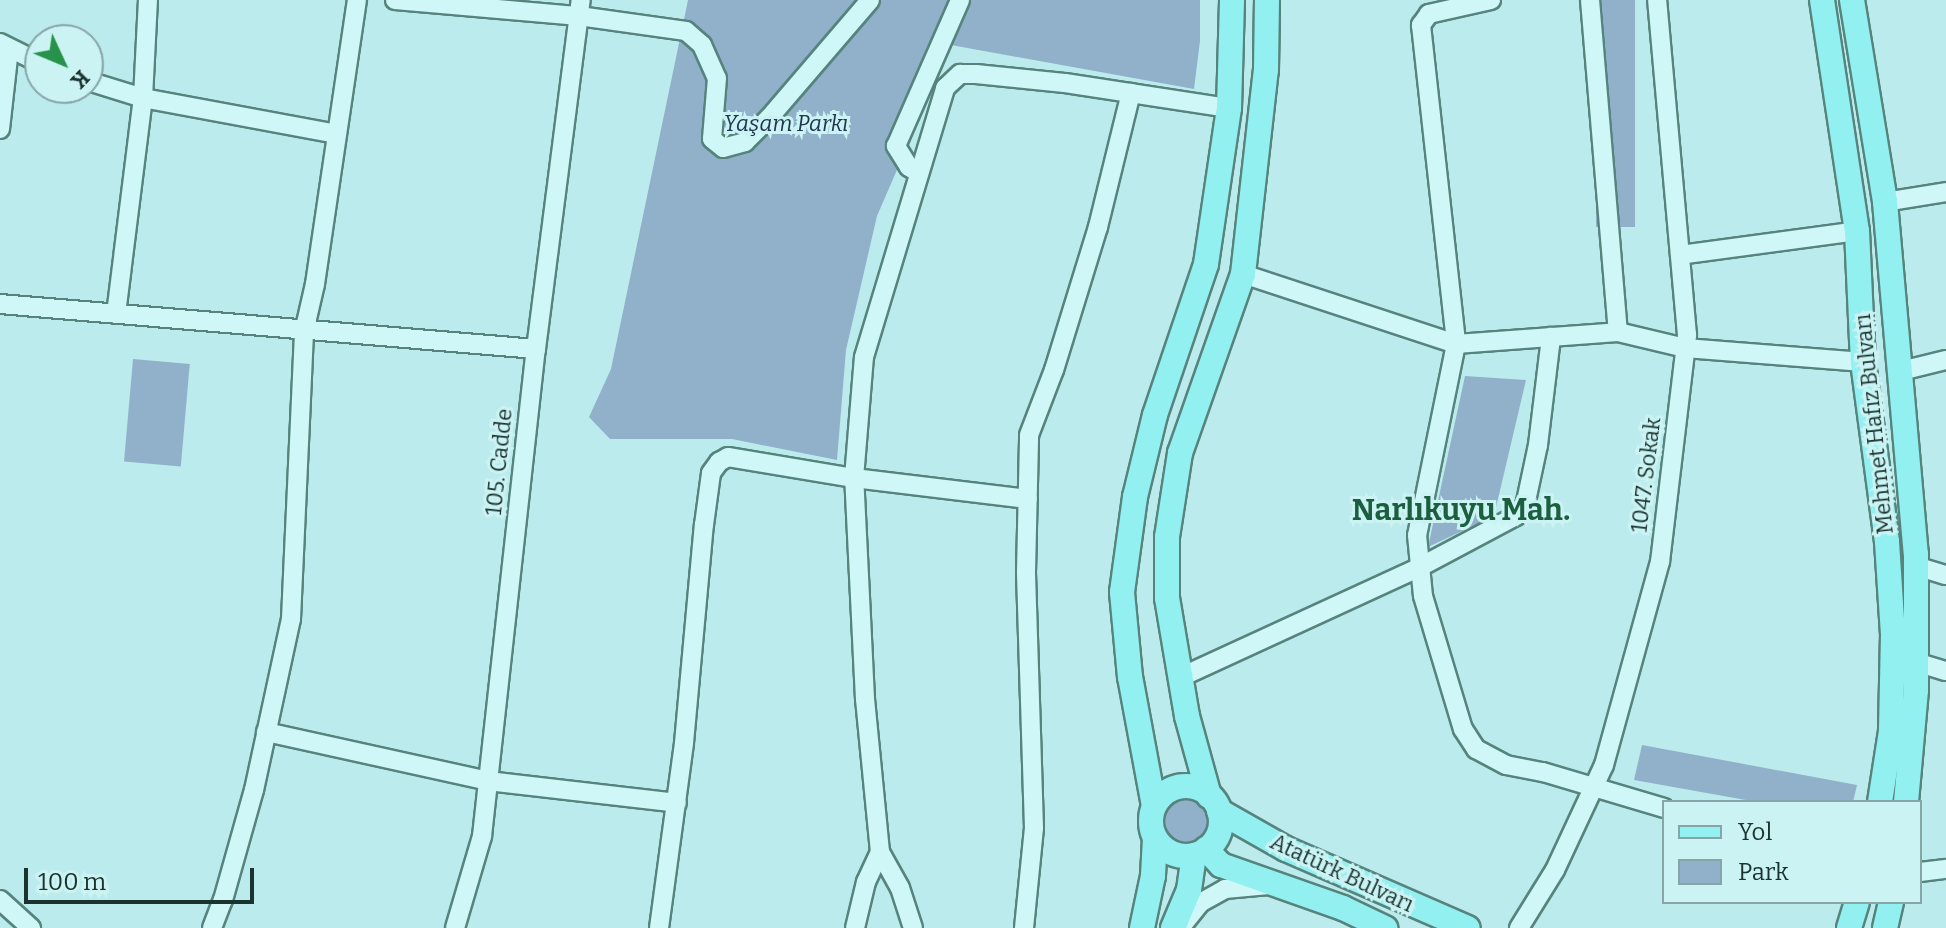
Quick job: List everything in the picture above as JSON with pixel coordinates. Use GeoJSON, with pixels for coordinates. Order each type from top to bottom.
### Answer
{"type":"FeatureCollection","features":[{"type":"Feature","properties":{"kind":"main road"},"geometry":{"type":"LineString","coordinates":[[1200,852],[1167,851],[1155,838],[1151,827],[1154,806],[1130,677],[1122,592],[1135,497],[1155,415],[1206,264],[1229,108],[1232,0]]}},
{"type":"Feature","properties":{"kind":"main road"},"geometry":{"type":"LineString","coordinates":[[1173,928],[1200,852],[1217,836],[1214,803],[1187,716],[1167,598],[1167,537],[1180,453],[1243,274],[1266,70],[1267,0]]}},
{"type":"Feature","properties":{"kind":"main road","name":"Mehmet Hafız Bulvarı"},"geometry":{"type":"LineString","coordinates":[[1822,0],[1857,231],[1863,362],[1887,542],[1893,634],[1891,731],[1880,800]]}},
{"type":"Feature","properties":{"kind":"main road","name":"Mehmet Hafız Bulvarı"},"geometry":{"type":"LineString","coordinates":[[1852,0],[1885,202],[1916,566],[1916,662],[1906,800]]}},
{"type":"Feature","properties":{"kind":"main road"},"geometry":{"type":"LineString","coordinates":[[1154,806],[1169,790],[1179,787],[1201,789],[1214,803]]}},
{"type":"Feature","properties":{"kind":"main road","name":"Atatürk Bulvarı"},"geometry":{"type":"LineString","coordinates":[[1214,803],[1286,849],[1468,928]]}},
{"type":"Feature","properties":{"kind":"main road"},"geometry":{"type":"LineString","coordinates":[[1142,928],[1153,876],[1155,838]]}},
{"type":"Feature","properties":{"kind":"main road","name":"Atatürk Bulvarı"},"geometry":{"type":"LineString","coordinates":[[1200,852],[1221,865],[1343,908],[1385,928]]}},
{"type":"Feature","properties":{"kind":"main road"},"geometry":{"type":"LineString","coordinates":[[1849,928],[1856,904]]}},
{"type":"Feature","properties":{"kind":"main road"},"geometry":{"type":"LineString","coordinates":[[1885,928],[1891,904]]}},
{"type":"Feature","properties":{"kind":"street"},"geometry":{"type":"LineString","coordinates":[[116,314],[143,98],[148,0]]}},
{"type":"Feature","properties":{"kind":"street"},"geometry":{"type":"LineString","coordinates":[[212,928],[223,900],[266,732],[291,619],[304,332],[315,284],[357,0]]}},
{"type":"Feature","properties":{"kind":"street"},"geometry":{"type":"LineString","coordinates":[[395,0],[580,8],[686,31],[702,45],[717,78],[712,139],[723,148],[745,142],[769,118],[870,0]]}},
{"type":"Feature","properties":{"kind":"street"},"geometry":{"type":"LineString","coordinates":[[919,173],[909,167],[896,146],[960,0]]}},
{"type":"Feature","properties":{"kind":"street"},"geometry":{"type":"LineString","coordinates":[[1491,0],[1429,14],[1421,25],[1456,344],[1417,535],[1423,596],[1459,715],[1476,749],[1506,765],[1662,807]]}},
{"type":"Feature","properties":{"kind":"street"},"geometry":{"type":"LineString","coordinates":[[1590,0],[1618,332]]}},
{"type":"Feature","properties":{"kind":"street","name":"1047. Sokak"},"geometry":{"type":"LineString","coordinates":[[1519,928],[1555,870],[1604,765],[1660,562],[1685,348],[1680,255],[1657,0]]}},
{"type":"Feature","properties":{"kind":"street","name":"105. Cadde"},"geometry":{"type":"LineString","coordinates":[[455,928],[482,836],[536,349],[580,8]]}},
{"type":"Feature","properties":{"kind":"street"},"geometry":{"type":"LineString","coordinates":[[0,129],[5,46],[24,55]]}},
{"type":"Feature","properties":{"kind":"street"},"geometry":{"type":"LineString","coordinates":[[913,928],[900,888],[880,852],[865,699],[854,478],[864,357],[945,88],[960,74],[1065,83],[1229,108]]}},
{"type":"Feature","properties":{"kind":"street"},"geometry":{"type":"LineString","coordinates":[[104,86],[143,98],[337,134]]}},
{"type":"Feature","properties":{"kind":"street"},"geometry":{"type":"LineString","coordinates":[[1024,928],[1034,828],[1026,572],[1029,435],[1054,370],[1098,227],[1131,93]]}},
{"type":"Feature","properties":{"kind":"street"},"geometry":{"type":"LineString","coordinates":[[1885,202],[1946,192]]}},
{"type":"Feature","properties":{"kind":"street"},"geometry":{"type":"LineString","coordinates":[[1680,255],[1857,231]]}},
{"type":"Feature","properties":{"kind":"street"},"geometry":{"type":"LineString","coordinates":[[1243,274],[1456,344],[1618,332],[1685,348],[1863,362]]}},
{"type":"Feature","properties":{"kind":"street"},"geometry":{"type":"LineString","coordinates":[[0,304],[304,332],[536,349]]}},
{"type":"Feature","properties":{"kind":"street"},"geometry":{"type":"LineString","coordinates":[[1181,677],[1420,567],[1516,516],[1525,506],[1538,445],[1551,337]]}},
{"type":"Feature","properties":{"kind":"street"},"geometry":{"type":"LineString","coordinates":[[1901,371],[1946,360]]}},
{"type":"Feature","properties":{"kind":"street"},"geometry":{"type":"LineString","coordinates":[[659,928],[677,803],[711,473],[728,457],[854,478],[1028,499]]}},
{"type":"Feature","properties":{"kind":"street"},"geometry":{"type":"LineString","coordinates":[[1916,566],[1946,575]]}},
{"type":"Feature","properties":{"kind":"street"},"geometry":{"type":"LineString","coordinates":[[1916,662],[1946,671]]}},
{"type":"Feature","properties":{"kind":"street"},"geometry":{"type":"LineString","coordinates":[[266,732],[488,781],[677,803]]}},
{"type":"Feature","properties":{"kind":"street"},"geometry":{"type":"LineString","coordinates":[[855,928],[866,882],[880,852]]}},
{"type":"Feature","properties":{"kind":"street"},"geometry":{"type":"LineString","coordinates":[[1922,872],[1946,869]]}},
{"type":"Feature","properties":{"kind":"street"},"geometry":{"type":"LineString","coordinates":[[1180,928],[1200,903],[1225,889],[1276,884]]}},
{"type":"Feature","properties":{"kind":"street"},"geometry":{"type":"LineString","coordinates":[[0,900],[31,928]]}},
{"type":"Feature","properties":{"kind":"green space","name":"Yaşam Parkı"},"geometry":{"type":"Polygon","coordinates":[[[688,0],[1200,0],[1200,41],[1194,89],[951,45],[877,216],[846,350],[837,460],[732,439],[610,439],[589,417],[611,369],[688,0]]]}},
{"type":"Feature","properties":{"kind":"green space"},"geometry":{"type":"Polygon","coordinates":[[[1596,0],[1635,0],[1635,227],[1596,227],[1596,0]]]}},
{"type":"Feature","properties":{"kind":"green space"},"geometry":{"type":"Polygon","coordinates":[[[133,359],[190,364],[181,467],[124,462],[133,359]]]}},
{"type":"Feature","properties":{"kind":"green space"},"geometry":{"type":"Polygon","coordinates":[[[1465,376],[1526,380],[1494,516],[1428,547],[1465,376]]]}},
{"type":"Feature","properties":{"kind":"green space"},"geometry":{"type":"Polygon","coordinates":[[[1642,745],[1857,785],[1853,800],[1746,800],[1634,780],[1642,745]]]}},
{"type":"Feature","properties":{"kind":"green space"},"geometry":{"type":"Polygon","coordinates":[[[1187,798],[1202,805],[1209,820],[1202,835],[1187,842],[1172,835],[1165,820],[1172,805],[1187,798]]]}},
{"type":"Feature","properties":{"kind":"district","name":"Narlıkuyu Mah."},"geometry":{"type":"Point","coordinates":[1461,510]}}]}
